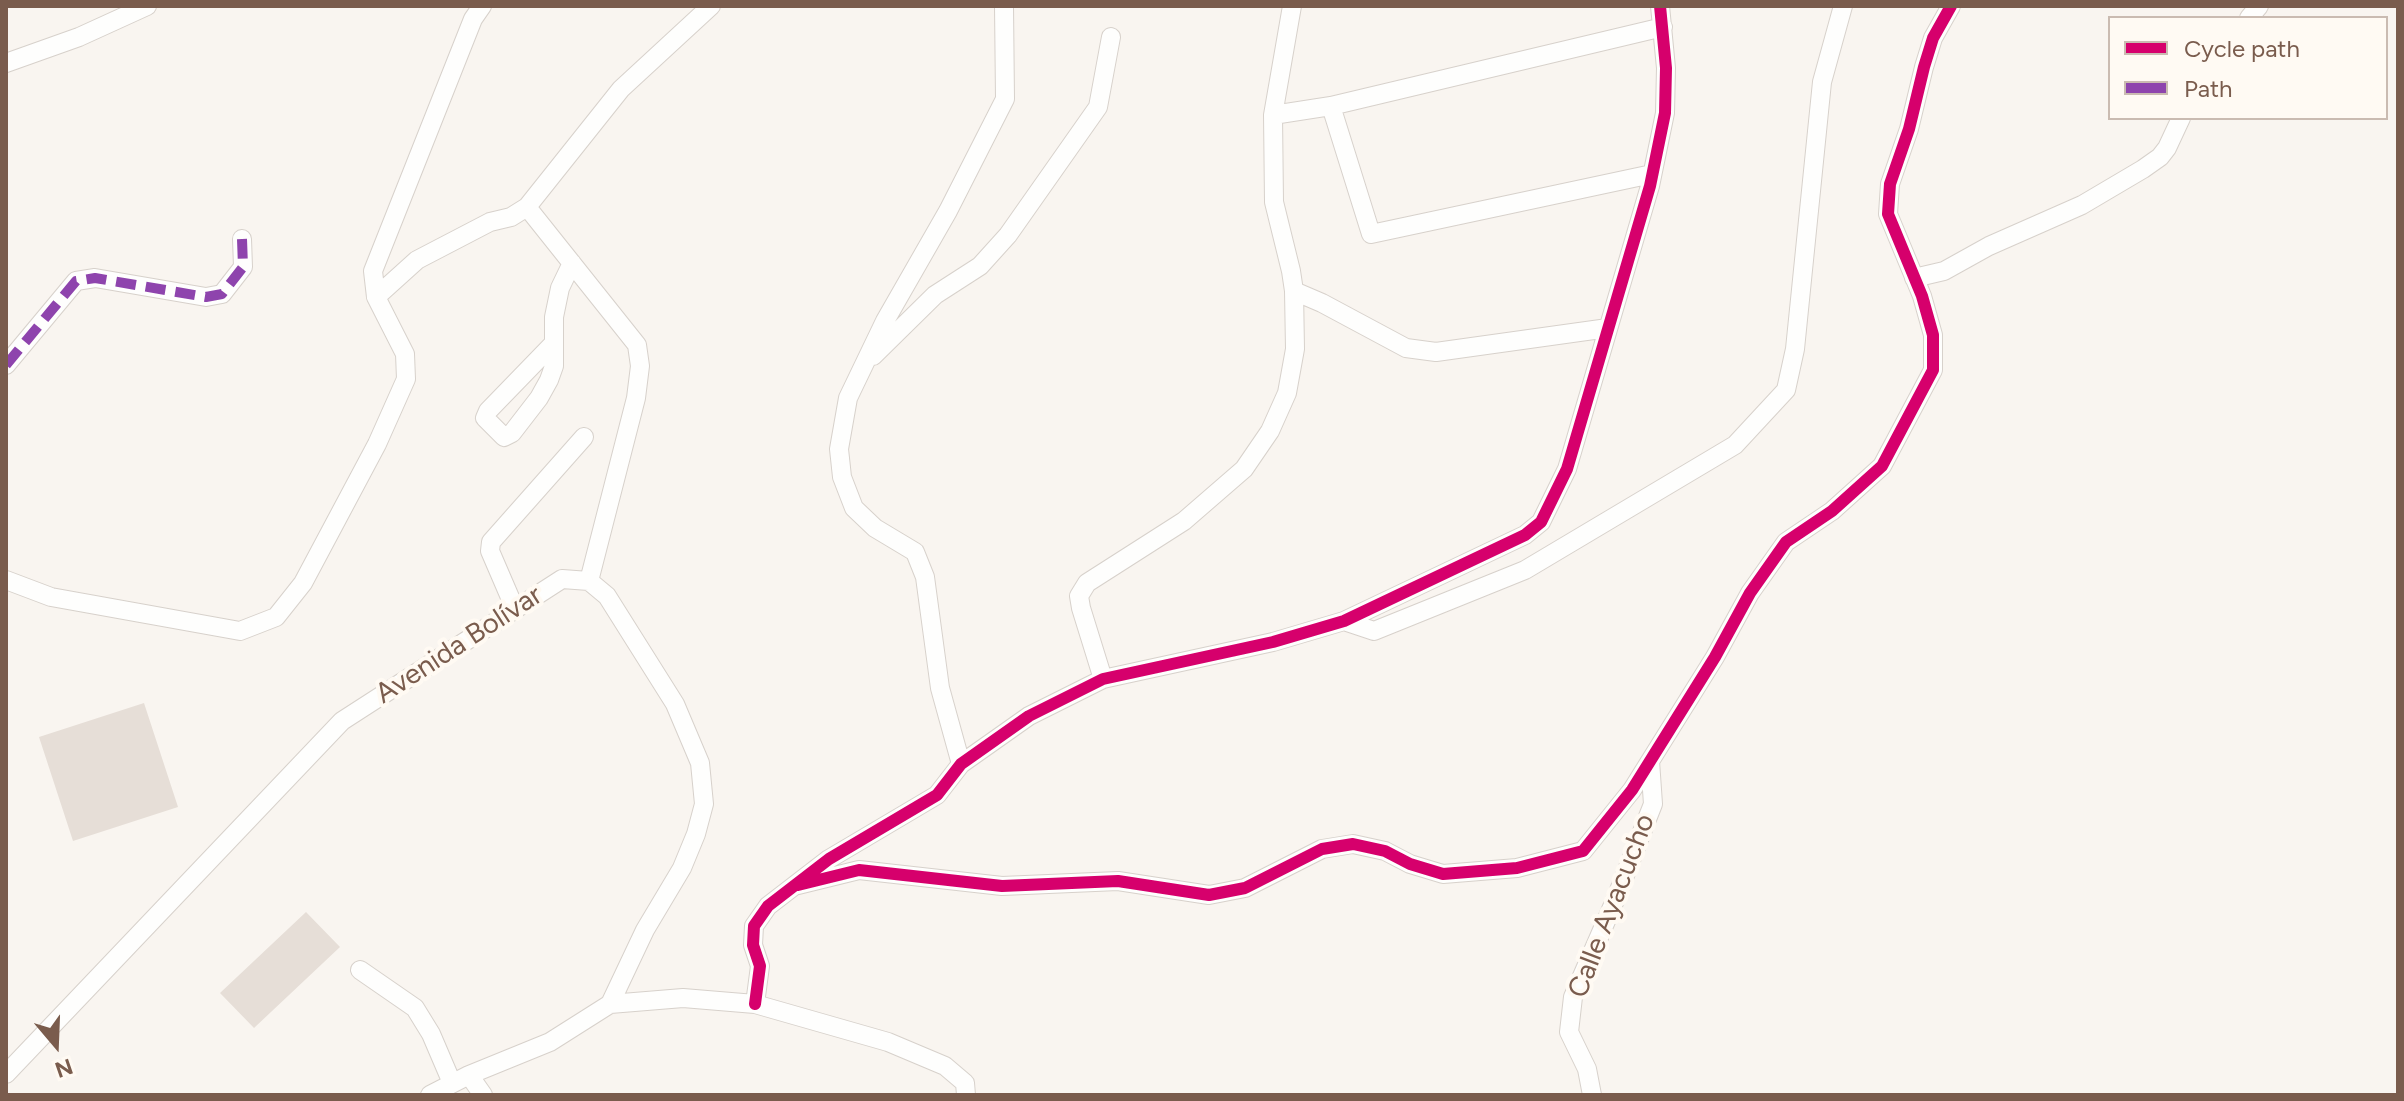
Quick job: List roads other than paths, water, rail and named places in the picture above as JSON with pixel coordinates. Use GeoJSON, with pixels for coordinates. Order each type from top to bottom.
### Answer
{"type":"FeatureCollection","features":[{"type":"Feature","properties":{"kind":"street"},"geometry":{"type":"LineString","coordinates":[[6,63],[79,37],[147,6]]}},
{"type":"Feature","properties":{"kind":"street"},"geometry":{"type":"LineString","coordinates":[[6,580],[51,597],[240,631],[276,617],[303,583],[377,444],[406,379],[405,354],[376,297],[373,271],[473,19],[482,6]]}},
{"type":"Feature","properties":{"kind":"street"},"geometry":{"type":"LineString","coordinates":[[376,297],[417,260],[490,222],[511,217],[527,207],[621,89],[711,6]]}},
{"type":"Feature","properties":{"kind":"street"},"geometry":{"type":"LineString","coordinates":[[961,764],[940,688],[925,577],[915,552],[875,528],[854,508],[842,477],[839,449],[848,398],[885,321],[948,211],[1005,99],[1004,6]]}},
{"type":"Feature","properties":{"kind":"street"},"geometry":{"type":"LineString","coordinates":[[1103,679],[1079,596],[1087,583],[1184,521],[1244,469],[1270,431],[1287,393],[1295,349],[1294,291],[1274,202],[1273,115],[1292,6]]}},
{"type":"Feature","properties":{"kind":"street"},"geometry":{"type":"LineString","coordinates":[[755,1004],[760,966],[753,945],[754,926],[768,906],[829,859],[937,795],[961,764],[1029,716],[1103,679],[1273,642],[1344,621],[1525,535],[1541,522],[1567,469],[1652,174],[1665,113],[1666,68],[1660,6]]}},
{"type":"Feature","properties":{"kind":"street"},"geometry":{"type":"LineString","coordinates":[[1344,621],[1374,631],[1525,570],[1735,445],[1786,390],[1795,349],[1822,82],[1843,6]]}},
{"type":"Feature","properties":{"kind":"street"},"geometry":{"type":"LineString","coordinates":[[798,885],[859,870],[1002,886],[1118,881],[1209,895],[1245,888],[1322,849],[1353,844],[1385,851],[1410,864],[1443,874],[1517,868],[1583,851],[1632,790],[1715,657],[1750,593],[1786,542],[1832,511],[1882,466],[1933,370],[1933,335],[1888,214],[1890,184],[1909,129],[1933,38],[1951,6]]}},
{"type":"Feature","properties":{"kind":"street"},"geometry":{"type":"LineString","coordinates":[[1273,115],[1331,106],[1663,27]]}},
{"type":"Feature","properties":{"kind":"street"},"geometry":{"type":"LineString","coordinates":[[864,366],[935,295],[980,266],[1008,235],[1098,107],[1111,37]]}},
{"type":"Feature","properties":{"kind":"street"},"geometry":{"type":"LineString","coordinates":[[1331,106],[1371,234],[1652,174]]}},
{"type":"Feature","properties":{"kind":"street"},"geometry":{"type":"LineString","coordinates":[[1914,278],[1944,271],[1989,246],[2082,205],[2143,169],[2167,148],[2180,120]]}},
{"type":"Feature","properties":{"kind":"street"},"geometry":{"type":"LineString","coordinates":[[527,207],[637,345],[640,366],[636,398],[589,581],[607,596],[675,704],[700,763],[704,804],[696,834],[682,868],[645,930],[610,1004]]}},
{"type":"Feature","properties":{"kind":"street"},"geometry":{"type":"LineString","coordinates":[[6,365],[76,281],[95,278],[206,297],[222,294],[243,267],[242,239]]}},
{"type":"Feature","properties":{"kind":"street"},"geometry":{"type":"LineString","coordinates":[[552,345],[488,411],[485,418],[504,437],[512,433],[549,380],[554,366],[554,317],[560,288],[572,263]]}},
{"type":"Feature","properties":{"kind":"street"},"geometry":{"type":"LineString","coordinates":[[1294,291],[1406,348],[1436,352],[1608,328]]}},
{"type":"Feature","properties":{"kind":"street"},"geometry":{"type":"LineString","coordinates":[[515,609],[490,551],[491,542],[584,437]]}},
{"type":"Feature","properties":{"kind":"street","name":"Avenida Bolívar"},"geometry":{"type":"LineString","coordinates":[[6,1074],[342,721],[562,579],[589,581]]}},
{"type":"Feature","properties":{"kind":"street","name":"Calle Ayacucho"},"geometry":{"type":"LineString","coordinates":[[1592,1095],[1587,1069],[1569,1032],[1573,997],[1653,804],[1650,761]]}},
{"type":"Feature","properties":{"kind":"street"},"geometry":{"type":"LineString","coordinates":[[360,970],[415,1008],[460,1079],[483,1095]]}},
{"type":"Feature","properties":{"kind":"street"},"geometry":{"type":"LineString","coordinates":[[430,1095],[460,1079],[550,1042],[610,1004],[683,998],[755,1004],[888,1042],[945,1066],[965,1083],[966,1095]]}}]}
